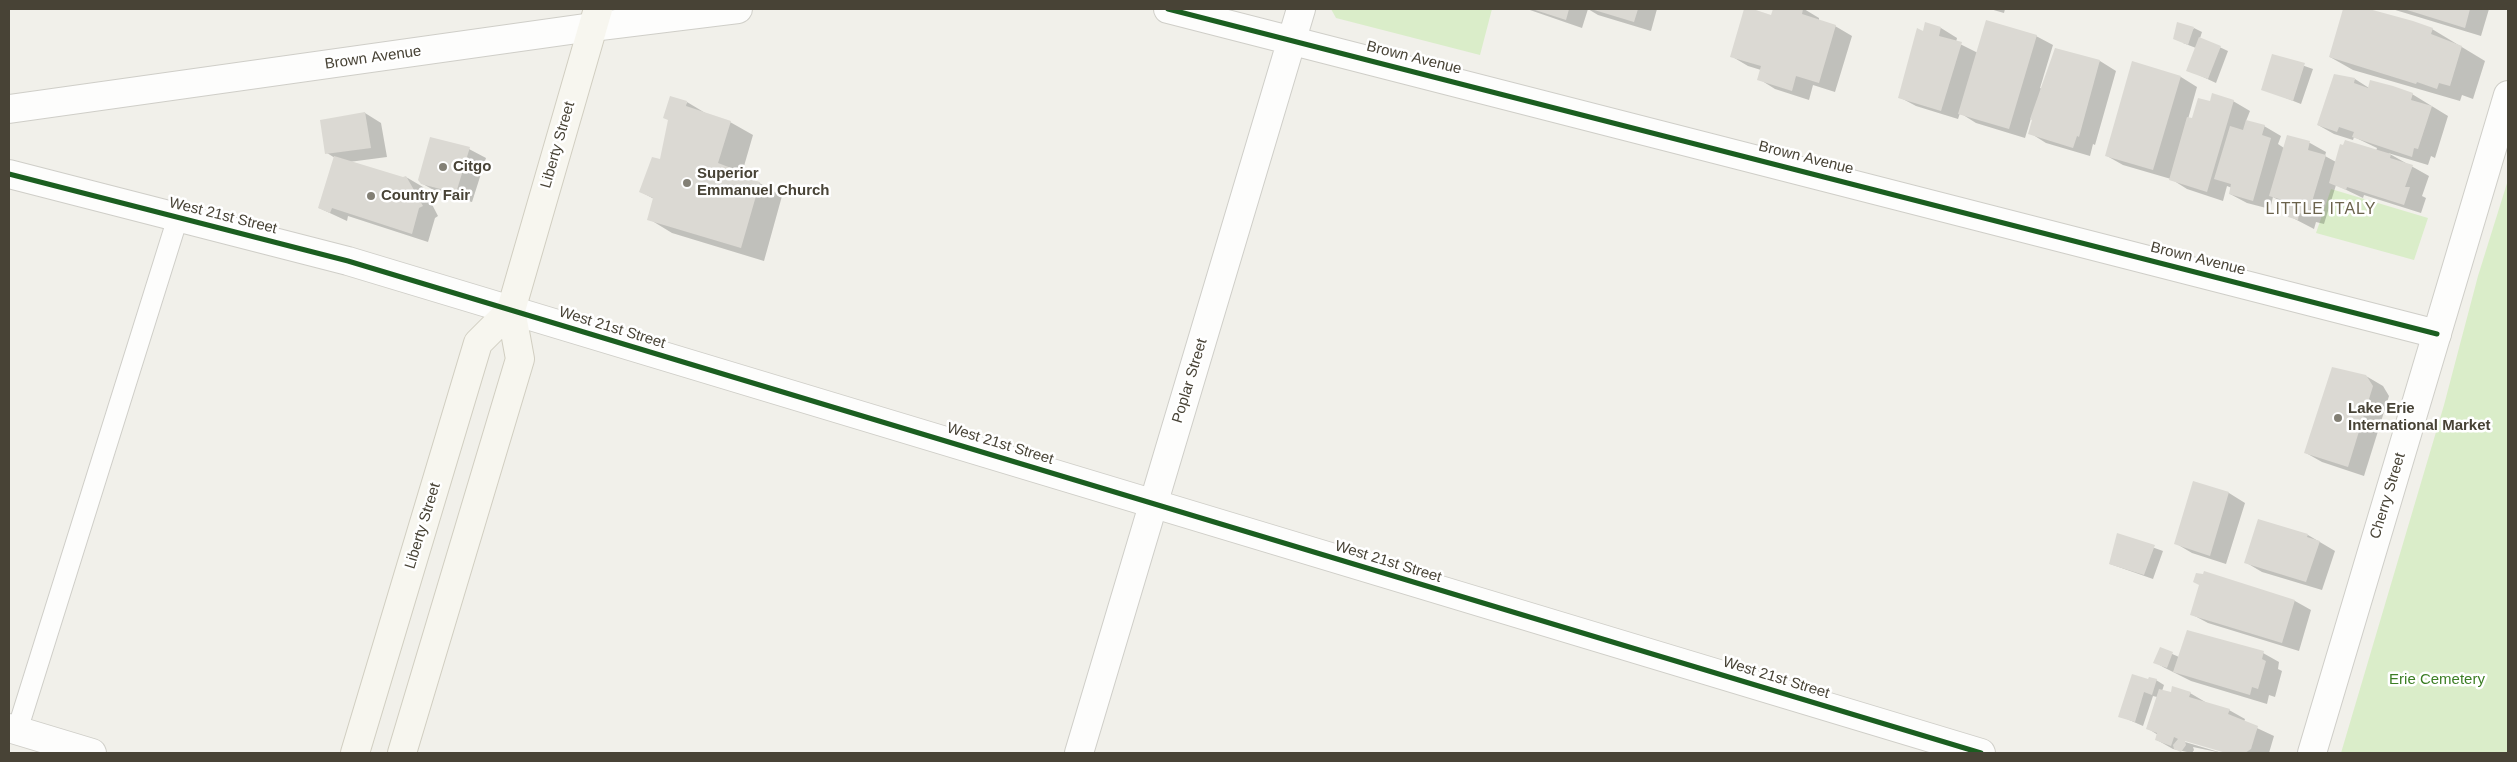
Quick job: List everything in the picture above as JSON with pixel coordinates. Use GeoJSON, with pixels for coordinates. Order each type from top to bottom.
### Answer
{"type":"FeatureCollection","features":[{"type":"Feature","properties":{"kind":"main road","name":"Liberty Street"},"geometry":{"type":"LineString","coordinates":[[402,753],[520,359],[511,310],[595,18]]}},
{"type":"Feature","properties":{"kind":"main road","name":"Liberty Street"},"geometry":{"type":"LineString","coordinates":[[355,753],[478,343],[511,310]]}},
{"type":"Feature","properties":{"kind":"street","name":"Brown Avenue"},"geometry":{"type":"LineString","coordinates":[[9,109],[595,18],[738,9]]}},
{"type":"Feature","properties":{"kind":"street","name":"Brown Avenue"},"geometry":{"type":"LineString","coordinates":[[1168,9],[2437,334]]}},
{"type":"Feature","properties":{"kind":"street","name":"Poplar Street"},"geometry":{"type":"LineString","coordinates":[[1079,753],[1301,9]]}},
{"type":"Feature","properties":{"kind":"street","name":"Cherry Street"},"geometry":{"type":"LineString","coordinates":[[2312,753],[2508,95]]}},
{"type":"Feature","properties":{"kind":"street","name":"West 21st Street"},"geometry":{"type":"LineString","coordinates":[[9,174],[348,261],[1981,753]]}},
{"type":"Feature","properties":{"kind":"street"},"geometry":{"type":"LineString","coordinates":[[13,730],[92,753]]}},
{"type":"Feature","properties":{"kind":"lane"},"geometry":{"type":"LineString","coordinates":[[13,730],[178,217]]}},
{"type":"Feature","properties":{"kind":"green space"},"geometry":{"type":"Polygon","coordinates":[[[1331,9],[1492,9],[1480,55],[1336,18],[1331,9]]]}},
{"type":"Feature","properties":{"kind":"green space","name":"Erie Cemetery"},"geometry":{"type":"Polygon","coordinates":[[[2508,180],[2508,753],[2341,753],[2444,405],[2478,276],[2508,180]]]}},
{"type":"Feature","properties":{"kind":"green space"},"geometry":{"type":"Polygon","coordinates":[[[2331,189],[2428,218],[2414,260],[2316,233],[2331,189]]]}},
{"type":"Feature","properties":{"kind":"building"},"geometry":{"type":"Polygon","coordinates":[[[1532,9],[1569,9],[1566,20],[1532,9]]]}},
{"type":"Feature","properties":{"kind":"building"},"geometry":{"type":"Polygon","coordinates":[[[1591,9],[1638,9],[1634,22],[1591,9]]]}},
{"type":"Feature","properties":{"kind":"building"},"geometry":{"type":"Polygon","coordinates":[[[1744,9],[1753,9],[1771,15],[1773,9],[1803,9],[1802,14],[1836,25],[1819,83],[1796,76],[1792,91],[1757,80],[1761,66],[1730,57],[1744,9]]]}},
{"type":"Feature","properties":{"kind":"building"},"geometry":{"type":"Polygon","coordinates":[[[2343,9],[2369,9],[2413,21],[2433,28],[2431,34],[2462,46],[2450,86],[2439,83],[2437,89],[2417,82],[2416,84],[2329,57],[2343,9]]]}},
{"type":"Feature","properties":{"kind":"building"},"geometry":{"type":"Polygon","coordinates":[[[2404,9],[2470,9],[2465,28],[2404,9]]]}},
{"type":"Feature","properties":{"kind":"building"},"geometry":{"type":"Polygon","coordinates":[[[1986,20],[2037,35],[2009,129],[1958,114],[1986,20]]]}},
{"type":"Feature","properties":{"kind":"building"},"geometry":{"type":"Polygon","coordinates":[[[1925,22],[1941,27],[1939,36],[1962,42],[1941,111],[1898,98],[1917,28],[1923,31],[1925,22]]]}},
{"type":"Feature","properties":{"kind":"building"},"geometry":{"type":"Polygon","coordinates":[[[2177,22],[2194,27],[2188,45],[2173,39],[2177,22]]]}},
{"type":"Feature","properties":{"kind":"building"},"geometry":{"type":"Polygon","coordinates":[[[2199,37],[2221,46],[2208,79],[2186,71],[2199,37]]]}},
{"type":"Feature","properties":{"kind":"building"},"geometry":{"type":"Polygon","coordinates":[[[2055,48],[2100,60],[2079,137],[2077,136],[2073,148],[2028,134],[2032,120],[2030,119],[2055,48]]]}},
{"type":"Feature","properties":{"kind":"building"},"geometry":{"type":"Polygon","coordinates":[[[2272,54],[2305,63],[2293,101],[2261,90],[2272,54]]]}},
{"type":"Feature","properties":{"kind":"building"},"geometry":{"type":"Polygon","coordinates":[[[2132,61],[2181,76],[2153,170],[2105,156],[2132,61]]]}},
{"type":"Feature","properties":{"kind":"building"},"geometry":{"type":"Polygon","coordinates":[[[2334,74],[2355,78],[2354,83],[2368,88],[2370,80],[2393,86],[2413,93],[2411,100],[2432,106],[2418,149],[2414,148],[2412,157],[2352,137],[2354,132],[2339,127],[2337,132],[2317,125],[2334,74]]]}},
{"type":"Feature","properties":{"kind":"building"},"geometry":{"type":"Polygon","coordinates":[[[2212,93],[2234,100],[2207,192],[2169,180],[2187,117],[2192,118],[2198,98],[2210,101],[2212,93]]]}},
{"type":"Feature","properties":{"kind":"building"},"geometry":{"type":"Polygon","coordinates":[[[670,96],[687,101],[686,106],[731,121],[718,163],[744,173],[743,177],[760,182],[741,248],[647,220],[653,198],[639,192],[652,157],[660,159],[668,120],[663,118],[670,96]]]}},
{"type":"Feature","properties":{"kind":"building"},"geometry":{"type":"Polygon","coordinates":[[[365,112],[371,148],[325,154],[320,120],[365,112]]]}},
{"type":"Feature","properties":{"kind":"building"},"geometry":{"type":"Polygon","coordinates":[[[2246,120],[2265,125],[2262,135],[2271,138],[2253,201],[2229,194],[2231,184],[2214,179],[2230,126],[2243,130],[2246,120]]]}},
{"type":"Feature","properties":{"kind":"building"},"geometry":{"type":"Polygon","coordinates":[[[2287,135],[2310,141],[2308,150],[2326,155],[2308,215],[2299,213],[2298,220],[2288,217],[2289,210],[2284,208],[2286,201],[2269,196],[2287,135]]]}},
{"type":"Feature","properties":{"kind":"building"},"geometry":{"type":"Polygon","coordinates":[[[430,137],[470,147],[456,193],[421,184],[418,180],[430,137]]]}},
{"type":"Feature","properties":{"kind":"building"},"geometry":{"type":"Polygon","coordinates":[[[2345,140],[2391,154],[2390,158],[2413,165],[2405,187],[2410,187],[2404,205],[2347,187],[2346,190],[2329,183],[2340,144],[2343,145],[2345,140]]]}},
{"type":"Feature","properties":{"kind":"building"},"geometry":{"type":"Polygon","coordinates":[[[334,156],[403,177],[406,176],[423,206],[419,208],[412,234],[332,208],[330,213],[318,208],[334,156]]]}},
{"type":"Feature","properties":{"kind":"building"},"geometry":{"type":"Polygon","coordinates":[[[2332,367],[2366,375],[2373,386],[2348,467],[2304,453],[2332,367]]]}},
{"type":"Feature","properties":{"kind":"building"},"geometry":{"type":"Polygon","coordinates":[[[2193,481],[2229,492],[2210,556],[2174,544],[2193,481]]]}},
{"type":"Feature","properties":{"kind":"building"},"geometry":{"type":"Polygon","coordinates":[[[2258,519],[2308,534],[2307,537],[2320,541],[2306,582],[2244,563],[2258,519]]]}},
{"type":"Feature","properties":{"kind":"building"},"geometry":{"type":"Polygon","coordinates":[[[2117,533],[2155,545],[2144,575],[2109,564],[2117,533]]]}},
{"type":"Feature","properties":{"kind":"building"},"geometry":{"type":"Polygon","coordinates":[[[2204,571],[2295,600],[2282,643],[2190,615],[2199,585],[2193,582],[2196,573],[2203,574],[2204,571]]]}},
{"type":"Feature","properties":{"kind":"building"},"geometry":{"type":"Polygon","coordinates":[[[2187,630],[2264,651],[2262,659],[2266,661],[2258,689],[2252,687],[2250,695],[2173,672],[2187,630]]]}},
{"type":"Feature","properties":{"kind":"building"},"geometry":{"type":"Polygon","coordinates":[[[2160,647],[2173,652],[2167,668],[2153,663],[2160,647]]]}},
{"type":"Feature","properties":{"kind":"building"},"geometry":{"type":"Polygon","coordinates":[[[2132,674],[2148,679],[2149,677],[2157,679],[2152,695],[2144,692],[2135,722],[2118,717],[2132,674]]]}},
{"type":"Feature","properties":{"kind":"building"},"geometry":{"type":"Polygon","coordinates":[[[2172,686],[2191,692],[2189,697],[2230,709],[2228,714],[2258,726],[2251,749],[2245,753],[2226,753],[2185,741],[2186,745],[2181,752],[2174,749],[2173,745],[2178,739],[2174,737],[2171,746],[2155,740],[2157,733],[2146,729],[2159,689],[2171,692],[2172,686]]]}},
{"type":"Feature","properties":{"kind":"cycle path"},"geometry":{"type":"LineString","coordinates":[[1168,9],[2437,334]]}},
{"type":"Feature","properties":{"kind":"cycle path"},"geometry":{"type":"LineString","coordinates":[[9,174],[348,261],[1981,753]]}},
{"type":"Feature","properties":{"kind":"place","name":"Citgo"},"geometry":{"type":"Point","coordinates":[443,167]}},
{"type":"Feature","properties":{"kind":"place","name":"Superior Emmanuel Church"},"geometry":{"type":"Point","coordinates":[687,183]}},
{"type":"Feature","properties":{"kind":"place","name":"Country Fair"},"geometry":{"type":"Point","coordinates":[371,196]}},
{"type":"Feature","properties":{"kind":"place","name":"Lake Erie International Market"},"geometry":{"type":"Point","coordinates":[2338,418]}},
{"type":"Feature","properties":{"kind":"district","name":"LITTLE ITALY"},"geometry":{"type":"Point","coordinates":[2321,210]}}]}
